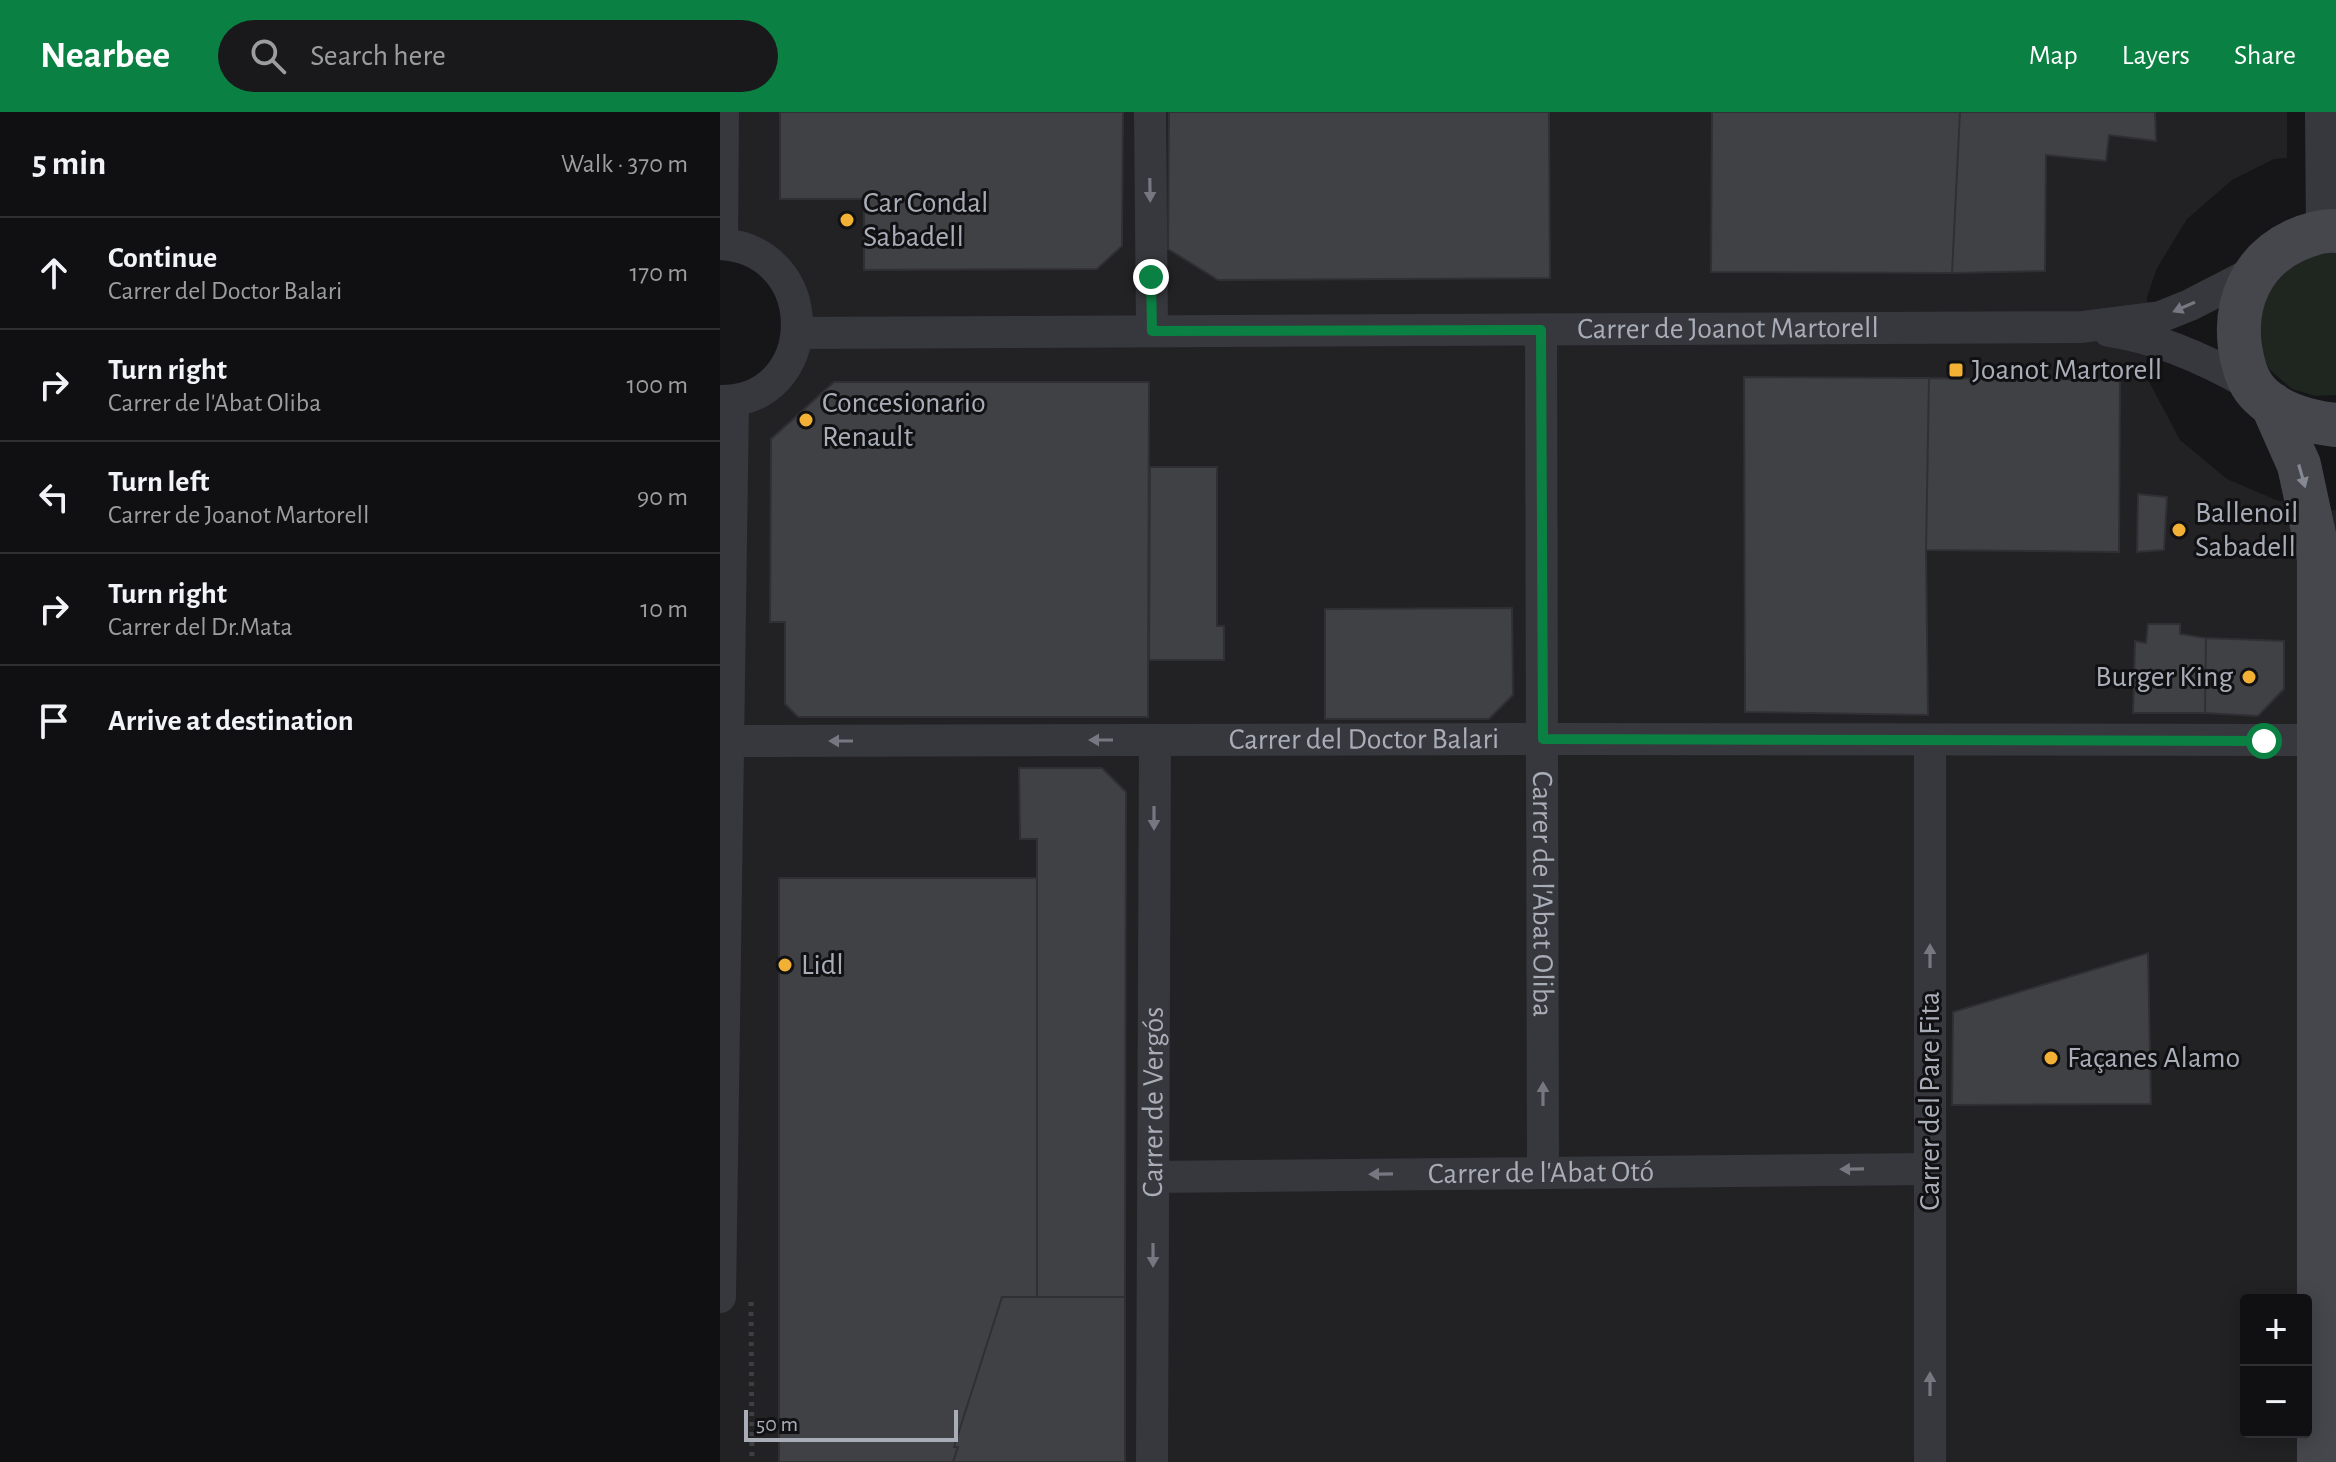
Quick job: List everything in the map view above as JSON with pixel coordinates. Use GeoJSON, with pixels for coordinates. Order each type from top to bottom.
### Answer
{"type":"FeatureCollection","features":[{"type":"Feature","properties":{"kind":"main road"},"geometry":{"type":"LineString","coordinates":[[2319,1462],[2328,1168],[2327,740],[2319,558],[2299,465],[2242,359],[2237,325],[2244,292],[2254,272],[2283,247],[2331,230]]}},
{"type":"Feature","properties":{"kind":"main road"},"geometry":{"type":"LineString","coordinates":[[2262,395],[2288,413],[2336,425]]}},
{"type":"Feature","properties":{"kind":"main road"},"geometry":{"type":"LineString","coordinates":[[2319,558],[2336,488]]}},
{"type":"Feature","properties":{"kind":"street"},"geometry":{"type":"LineString","coordinates":[[720,1297],[727,401],[759,392],[775,379],[791,357],[798,333],[797,305],[789,285],[765,258],[721,244],[723,112]]}},
{"type":"Feature","properties":{"kind":"street"},"geometry":{"type":"LineString","coordinates":[[1150,112],[1152,331]]}},
{"type":"Feature","properties":{"kind":"street"},"geometry":{"type":"LineString","coordinates":[[2321,112],[2331,230]]}},
{"type":"Feature","properties":{"kind":"street","name":"Carrer de Joanot Martorell"},"geometry":{"type":"LineString","coordinates":[[798,333],[2082,327],[2160,317],[2254,272]]}},
{"type":"Feature","properties":{"kind":"street","name":"Carrer de Joanot Martorell"},"geometry":{"type":"LineString","coordinates":[[2082,327],[2124,333],[2164,345],[2219,367],[2262,395]]}},
{"type":"Feature","properties":{"kind":"street","name":"Carrer de l'Abat Oliba"},"geometry":{"type":"LineString","coordinates":[[1541,330],[1543,1172]]}},
{"type":"Feature","properties":{"kind":"street","name":"Carrer de Vergós"},"geometry":{"type":"LineString","coordinates":[[1152,1462],[1155,740]]}},
{"type":"Feature","properties":{"kind":"street","name":"Carrer del Pare Fita"},"geometry":{"type":"LineString","coordinates":[[1930,740],[1930,1462]]}},
{"type":"Feature","properties":{"kind":"street","name":"Carrer del Doctor Balari"},"geometry":{"type":"LineString","coordinates":[[724,741],[2327,740]]}},
{"type":"Feature","properties":{"kind":"street","name":"Carrer de l'Abat Otó"},"geometry":{"type":"LineString","coordinates":[[1153,1177],[1930,1169]]}},
{"type":"Feature","properties":{"kind":"shaded area"},"geometry":{"type":"Polygon","coordinates":[[[720,112],[2287,112],[2287,158],[2274,159],[2232,180],[2187,219],[2157,268],[2147,297],[2146,376],[2180,440],[2227,479],[2276,500],[2325,511],[2336,510],[2336,1462],[720,1462],[733,401],[759,392],[797,305],[731,245],[720,112]]]}},
{"type":"Feature","properties":{"kind":"shaded area"},"geometry":{"type":"Polygon","coordinates":[[[2320,252],[2336,253],[2336,395],[2316,396],[2292,389],[2270,370],[2257,347],[2259,297],[2275,274],[2320,252]]]}},
{"type":"Feature","properties":{"kind":"building"},"geometry":{"type":"Polygon","coordinates":[[[780,112],[1123,112],[1122,246],[1097,269],[864,270],[864,199],[780,199],[780,112]]]}},
{"type":"Feature","properties":{"kind":"building"},"geometry":{"type":"Polygon","coordinates":[[[1169,112],[1549,112],[1550,278],[1218,280],[1168,249],[1169,112]]]}},
{"type":"Feature","properties":{"kind":"building"},"geometry":{"type":"Polygon","coordinates":[[[1712,112],[1960,112],[1952,273],[1711,272],[1712,112]]]}},
{"type":"Feature","properties":{"kind":"building"},"geometry":{"type":"Polygon","coordinates":[[[1960,112],[2155,112],[2156,141],[2109,135],[2106,161],[2046,155],[2045,271],[1952,273],[1960,112]]]}},
{"type":"Feature","properties":{"kind":"building"},"geometry":{"type":"Polygon","coordinates":[[[1744,377],[1929,378],[1926,550],[1928,715],[1745,712],[1744,377]]]}},
{"type":"Feature","properties":{"kind":"building"},"geometry":{"type":"Polygon","coordinates":[[[1929,378],[2120,380],[2119,552],[1926,550],[1929,378]]]}},
{"type":"Feature","properties":{"kind":"building"},"geometry":{"type":"Polygon","coordinates":[[[834,382],[1149,382],[1148,717],[798,717],[785,704],[785,622],[770,622],[771,439],[834,382]]]}},
{"type":"Feature","properties":{"kind":"building"},"geometry":{"type":"Polygon","coordinates":[[[1150,467],[1217,467],[1217,626],[1224,626],[1224,660],[1149,660],[1150,467]]]}},
{"type":"Feature","properties":{"kind":"building"},"geometry":{"type":"Polygon","coordinates":[[[2138,494],[2167,497],[2164,550],[2137,552],[2138,494]]]}},
{"type":"Feature","properties":{"kind":"building"},"geometry":{"type":"Polygon","coordinates":[[[1512,608],[1513,695],[1489,719],[1325,719],[1325,609],[1512,608]]]}},
{"type":"Feature","properties":{"kind":"building"},"geometry":{"type":"Polygon","coordinates":[[[2148,624],[2180,624],[2180,634],[2206,638],[2205,713],[2133,713],[2135,641],[2146,643],[2148,624]]]}},
{"type":"Feature","properties":{"kind":"building"},"geometry":{"type":"Polygon","coordinates":[[[2206,638],[2284,641],[2284,689],[2258,716],[2205,713],[2206,638]]]}},
{"type":"Feature","properties":{"kind":"building"},"geometry":{"type":"Polygon","coordinates":[[[1019,768],[1102,768],[1126,792],[1125,1297],[1037,1297],[1037,839],[1020,839],[1019,768]]]}},
{"type":"Feature","properties":{"kind":"building"},"geometry":{"type":"Polygon","coordinates":[[[779,878],[1037,878],[1037,1297],[1002,1297],[954,1447],[958,1447],[953,1462],[779,1462],[779,878]]]}},
{"type":"Feature","properties":{"kind":"building","name":"Façanes Alamo"},"geometry":{"type":"Polygon","coordinates":[[[2148,953],[2151,1104],[1952,1105],[1953,1012],[2148,953]]]}},
{"type":"Feature","properties":{"kind":"building"},"geometry":{"type":"Polygon","coordinates":[[[1002,1297],[1125,1297],[1125,1462],[953,1462],[958,1447],[954,1447],[1002,1297]]]}},
{"type":"Feature","properties":{"kind":"place","name":"Car Condal Sabadell"},"geometry":{"type":"Point","coordinates":[847,220]}},
{"type":"Feature","properties":{"kind":"place","name":"Joanot Martorell"},"geometry":{"type":"Point","coordinates":[1956,370]}},
{"type":"Feature","properties":{"kind":"place","name":"Concesionario Renault"},"geometry":{"type":"Point","coordinates":[806,420]}},
{"type":"Feature","properties":{"kind":"place","name":"Ballenoil Sabadell"},"geometry":{"type":"Point","coordinates":[2179,530]}},
{"type":"Feature","properties":{"kind":"place","name":"Burger King"},"geometry":{"type":"Point","coordinates":[2249,677]}},
{"type":"Feature","properties":{"kind":"place","name":"Lidl"},"geometry":{"type":"Point","coordinates":[785,965]}},
{"type":"Feature","properties":{"kind":"place","name":"Façanes Alamo"},"geometry":{"type":"Point","coordinates":[2051,1058]}},
{"type":"Feature","properties":{"kind":"route"},"geometry":{"type":"LineString","coordinates":[[1151,277],[1152,331],[1541,330],[1543,739],[2264,741]]}}]}
